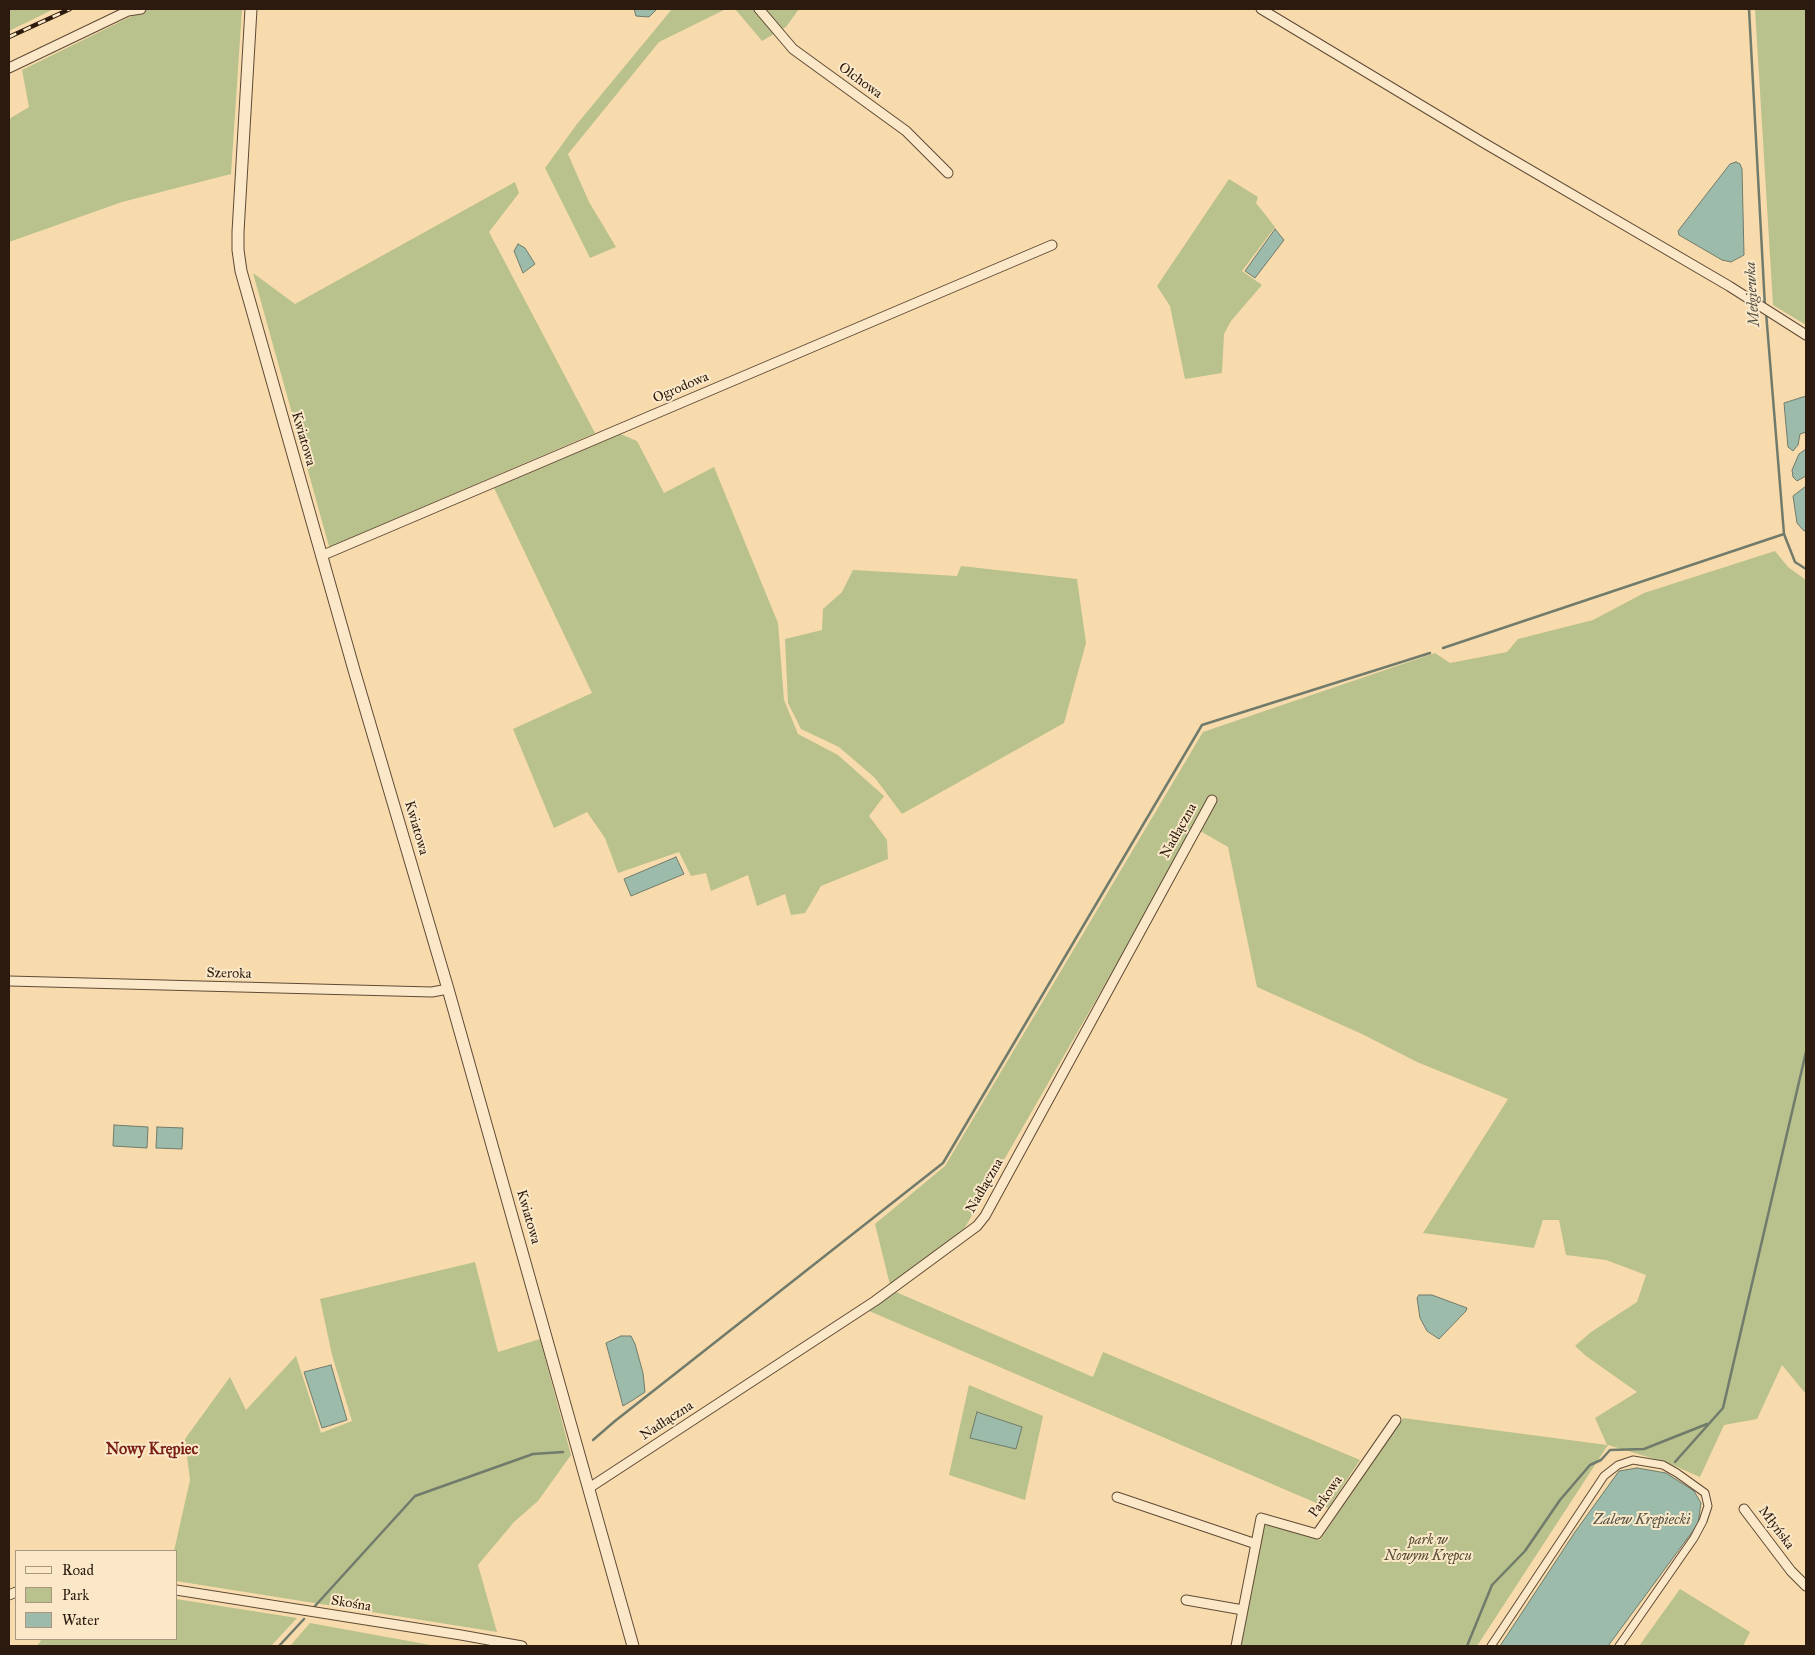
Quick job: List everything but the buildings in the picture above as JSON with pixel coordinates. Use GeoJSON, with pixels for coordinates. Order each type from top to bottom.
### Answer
{"type":"FeatureCollection","features":[{"type":"Feature","properties":{"kind":"street"},"geometry":{"type":"LineString","coordinates":[[9,68],[128,11],[141,9]]}},
{"type":"Feature","properties":{"kind":"street","name":"Kwiatowa"},"geometry":{"type":"LineString","coordinates":[[251,9],[238,232],[240,271],[321,556],[448,989],[633,1646]]}},
{"type":"Feature","properties":{"kind":"street","name":"Olchowa"},"geometry":{"type":"LineString","coordinates":[[759,9],[793,49],[906,131],[948,173]]}},
{"type":"Feature","properties":{"kind":"street"},"geometry":{"type":"LineString","coordinates":[[1261,9],[1484,143],[1764,307],[1806,335]]}},
{"type":"Feature","properties":{"kind":"street","name":"Ogrodowa"},"geometry":{"type":"LineString","coordinates":[[321,556],[1052,245]]}},
{"type":"Feature","properties":{"kind":"street","name":"Nadłączna"},"geometry":{"type":"LineString","coordinates":[[589,1488],[875,1301],[977,1226],[985,1216],[1212,800]]}},
{"type":"Feature","properties":{"kind":"street","name":"Szeroka"},"geometry":{"type":"LineString","coordinates":[[9,981],[432,992],[448,989]]}},
{"type":"Feature","properties":{"kind":"street","name":"Parkowa"},"geometry":{"type":"LineString","coordinates":[[1236,1646],[1261,1518],[1317,1534],[1396,1420]]}},
{"type":"Feature","properties":{"kind":"street"},"geometry":{"type":"LineString","coordinates":[[1491,1646],[1604,1476],[1618,1465],[1633,1460],[1663,1465],[1697,1485],[1706,1493],[1708,1506],[1694,1538],[1619,1646]]}},
{"type":"Feature","properties":{"kind":"street"},"geometry":{"type":"LineString","coordinates":[[1117,1497],[1256,1544]]}},
{"type":"Feature","properties":{"kind":"street","name":"Młyńska"},"geometry":{"type":"LineString","coordinates":[[1744,1509],[1791,1571],[1806,1586]]}},
{"type":"Feature","properties":{"kind":"street","name":"Skośna"},"geometry":{"type":"LineString","coordinates":[[178,1590],[522,1646]]}},
{"type":"Feature","properties":{"kind":"street"},"geometry":{"type":"LineString","coordinates":[[1186,1600],[1243,1610]]}},
{"type":"Feature","properties":{"kind":"green space"},"geometry":{"type":"Polygon","coordinates":[[[9,9],[54,9],[9,31],[9,9]]]}},
{"type":"Feature","properties":{"kind":"green space"},"geometry":{"type":"Polygon","coordinates":[[[146,9],[242,9],[231,174],[122,202],[9,242],[9,119],[29,107],[22,70],[146,9]]]}},
{"type":"Feature","properties":{"kind":"green space"},"geometry":{"type":"Polygon","coordinates":[[[672,9],[726,9],[659,42],[568,154],[589,202],[616,247],[590,258],[545,168],[577,124],[672,9]]]}},
{"type":"Feature","properties":{"kind":"green space"},"geometry":{"type":"Polygon","coordinates":[[[735,9],[799,9],[786,27],[762,41],[735,9]]]}},
{"type":"Feature","properties":{"kind":"green space"},"geometry":{"type":"Polygon","coordinates":[[[1755,9],[1806,9],[1806,325],[1773,305],[1755,9]]]}},
{"type":"Feature","properties":{"kind":"green space"},"geometry":{"type":"Polygon","coordinates":[[[1229,179],[1258,197],[1256,203],[1275,227],[1242,271],[1262,285],[1231,321],[1224,334],[1222,373],[1185,379],[1170,306],[1157,286],[1229,179]]]}},
{"type":"Feature","properties":{"kind":"green space"},"geometry":{"type":"Polygon","coordinates":[[[515,182],[519,193],[489,232],[595,433],[376,527],[330,550],[253,273],[295,304],[515,182]]]}},
{"type":"Feature","properties":{"kind":"green space"},"geometry":{"type":"Polygon","coordinates":[[[618,433],[637,441],[664,493],[714,467],[778,623],[784,700],[798,734],[838,755],[884,796],[869,816],[887,840],[888,859],[821,886],[805,913],[791,915],[785,894],[757,906],[748,875],[711,891],[706,873],[691,876],[679,852],[618,873],[605,838],[587,812],[554,828],[513,729],[592,693],[494,488],[618,433]]]}},
{"type":"Feature","properties":{"kind":"green space","name":"park w Nowym Krępcu"},"geometry":{"type":"Polygon","coordinates":[[[1775,551],[1788,567],[1806,580],[1806,1394],[1782,1365],[1757,1419],[1724,1425],[1700,1477],[1668,1463],[1608,1445],[1477,1646],[1241,1646],[1265,1523],[1320,1540],[1403,1418],[1607,1445],[1595,1418],[1637,1392],[1575,1346],[1591,1332],[1637,1302],[1646,1275],[1606,1260],[1566,1255],[1559,1220],[1543,1220],[1534,1248],[1423,1233],[1508,1099],[1417,1062],[1362,1034],[1257,987],[1228,847],[1195,828],[963,1231],[890,1285],[875,1224],[945,1166],[1203,732],[1435,653],[1450,663],[1507,652],[1518,639],[1593,620],[1644,593],[1775,551]]]}},
{"type":"Feature","properties":{"kind":"green space"},"geometry":{"type":"Polygon","coordinates":[[[961,566],[1077,579],[1086,643],[1064,723],[902,814],[875,778],[839,747],[801,729],[788,703],[785,639],[822,630],[823,609],[842,592],[853,570],[957,576],[961,566]]]}},
{"type":"Feature","properties":{"kind":"green space"},"geometry":{"type":"Polygon","coordinates":[[[475,1262],[498,1352],[540,1339],[571,1455],[538,1501],[514,1522],[478,1565],[497,1632],[178,1581],[178,1550],[174,1550],[190,1480],[185,1439],[230,1377],[246,1410],[296,1356],[321,1433],[352,1421],[332,1355],[320,1299],[475,1262]]]}},
{"type":"Feature","properties":{"kind":"green space"},"geometry":{"type":"Polygon","coordinates":[[[896,1292],[1093,1377],[1103,1352],[1360,1460],[1328,1508],[869,1311],[896,1292]]]}},
{"type":"Feature","properties":{"kind":"green space"},"geometry":{"type":"Polygon","coordinates":[[[969,1385],[1043,1416],[1025,1500],[949,1475],[969,1385]]]}},
{"type":"Feature","properties":{"kind":"green space"},"geometry":{"type":"Polygon","coordinates":[[[1680,1589],[1750,1632],[1743,1646],[1639,1646],[1680,1589]]]}},
{"type":"Feature","properties":{"kind":"green space"},"geometry":{"type":"Polygon","coordinates":[[[178,1599],[297,1618],[271,1646],[37,1646],[41,1640],[178,1640],[178,1599]]]}},
{"type":"Feature","properties":{"kind":"green space"},"geometry":{"type":"Polygon","coordinates":[[[310,1623],[436,1646],[290,1646],[310,1623]]]}},
{"type":"Feature","properties":{"kind":"water"},"geometry":{"type":"Polygon","coordinates":[[[634,9],[657,9],[649,17],[636,16],[634,9]]]}},
{"type":"Feature","properties":{"kind":"water"},"geometry":{"type":"Polygon","coordinates":[[[1736,162],[1740,164],[1742,169],[1744,255],[1731,262],[1722,260],[1679,235],[1678,231],[1730,164],[1736,162]]]}},
{"type":"Feature","properties":{"kind":"water"},"geometry":{"type":"Polygon","coordinates":[[[1275,229],[1284,240],[1255,278],[1245,271],[1275,229]]]}},
{"type":"Feature","properties":{"kind":"water"},"geometry":{"type":"Polygon","coordinates":[[[518,244],[525,248],[535,264],[523,273],[514,251],[518,244]]]}},
{"type":"Feature","properties":{"kind":"water"},"geometry":{"type":"Polygon","coordinates":[[[1806,396],[1806,432],[1800,434],[1798,445],[1793,451],[1788,447],[1784,403],[1806,396]]]}},
{"type":"Feature","properties":{"kind":"water"},"geometry":{"type":"Polygon","coordinates":[[[1806,449],[1806,476],[1797,481],[1793,477],[1792,470],[1799,454],[1806,449]]]}},
{"type":"Feature","properties":{"kind":"water"},"geometry":{"type":"Polygon","coordinates":[[[1806,486],[1806,530],[1804,531],[1797,523],[1793,496],[1806,486]]]}},
{"type":"Feature","properties":{"kind":"water"},"geometry":{"type":"Polygon","coordinates":[[[676,857],[684,874],[631,896],[624,879],[676,857]]]}},
{"type":"Feature","properties":{"kind":"water"},"geometry":{"type":"Polygon","coordinates":[[[114,1125],[148,1127],[147,1148],[113,1146],[114,1125]]]}},
{"type":"Feature","properties":{"kind":"water"},"geometry":{"type":"Polygon","coordinates":[[[157,1127],[183,1128],[182,1149],[156,1148],[157,1127]]]}},
{"type":"Feature","properties":{"kind":"water"},"geometry":{"type":"Polygon","coordinates":[[[1419,1295],[1432,1295],[1467,1308],[1439,1339],[1427,1331],[1420,1318],[1417,1298],[1419,1295]]]}},
{"type":"Feature","properties":{"kind":"water"},"geometry":{"type":"Polygon","coordinates":[[[621,1336],[631,1336],[635,1344],[643,1373],[645,1392],[623,1406],[606,1343],[621,1336]]]}},
{"type":"Feature","properties":{"kind":"water"},"geometry":{"type":"Polygon","coordinates":[[[331,1365],[347,1420],[322,1428],[304,1372],[331,1365]]]}},
{"type":"Feature","properties":{"kind":"water"},"geometry":{"type":"Polygon","coordinates":[[[977,1412],[1022,1427],[1016,1449],[970,1438],[977,1412]]]}},
{"type":"Feature","properties":{"kind":"water","name":"Zalew Krępiecki"},"geometry":{"type":"Polygon","coordinates":[[[1637,1468],[1666,1473],[1694,1491],[1701,1503],[1698,1524],[1608,1646],[1500,1646],[1575,1532],[1619,1471],[1637,1468]]]}},
{"type":"Feature","properties":{"kind":"waterway","name":"Mełgiewka"},"geometry":{"type":"LineString","coordinates":[[1749,9],[1765,307]]}},
{"type":"Feature","properties":{"kind":"waterway","name":"Mełgiewka"},"geometry":{"type":"LineString","coordinates":[[1766,312],[1784,534],[1795,562],[1806,569]]}},
{"type":"Feature","properties":{"kind":"waterway"},"geometry":{"type":"LineString","coordinates":[[1443,648],[1784,534]]}},
{"type":"Feature","properties":{"kind":"waterway"},"geometry":{"type":"LineString","coordinates":[[593,1440],[943,1163],[1202,725],[1430,653]]}},
{"type":"Feature","properties":{"kind":"waterway"},"geometry":{"type":"LineString","coordinates":[[1675,1462],[1723,1408],[1806,1052]]}},
{"type":"Feature","properties":{"kind":"waterway"},"geometry":{"type":"LineString","coordinates":[[1467,1646],[1492,1585],[1525,1551],[1560,1500],[1590,1465],[1601,1460],[1610,1450],[1644,1449],[1707,1424]]}},
{"type":"Feature","properties":{"kind":"waterway"},"geometry":{"type":"LineString","coordinates":[[315,1606],[415,1496],[533,1454],[563,1452]]}},
{"type":"Feature","properties":{"kind":"waterway"},"geometry":{"type":"LineString","coordinates":[[279,1646],[304,1619]]}},
{"type":"Feature","properties":{"kind":"railway"},"geometry":{"type":"LineString","coordinates":[[9,37],[70,9]]}},
{"type":"Feature","properties":{"kind":"district","name":"Nowy Krępiec"},"geometry":{"type":"Point","coordinates":[152,1450]}}]}
